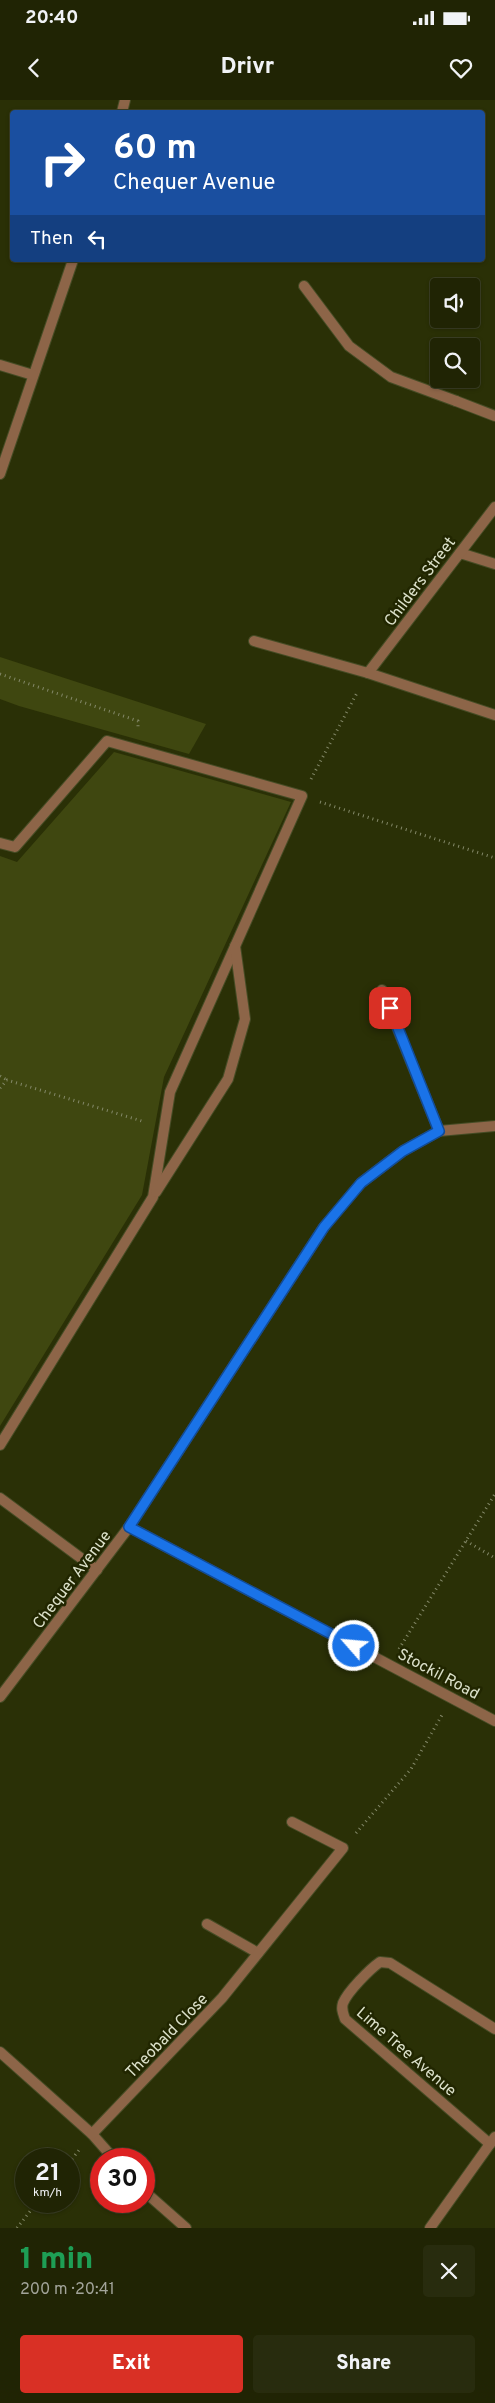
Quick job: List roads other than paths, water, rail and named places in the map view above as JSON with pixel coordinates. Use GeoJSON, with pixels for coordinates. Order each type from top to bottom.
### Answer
{"type":"FeatureCollection","features":[{"type":"Feature","properties":{"kind":"street"},"geometry":{"type":"LineString","coordinates":[[0,474],[72,262]]}},
{"type":"Feature","properties":{"kind":"street"},"geometry":{"type":"LineString","coordinates":[[304,286],[349,346],[391,377],[495,416]]}},
{"type":"Feature","properties":{"kind":"street"},"geometry":{"type":"LineString","coordinates":[[0,365],[33,376]]}},
{"type":"Feature","properties":{"kind":"street","name":"Childers Street"},"geometry":{"type":"LineString","coordinates":[[368,673],[495,507]]}},
{"type":"Feature","properties":{"kind":"street"},"geometry":{"type":"LineString","coordinates":[[460,553],[495,564]]}},
{"type":"Feature","properties":{"kind":"street"},"geometry":{"type":"LineString","coordinates":[[254,640],[368,673],[495,715]]}},
{"type":"Feature","properties":{"kind":"street"},"geometry":{"type":"LineString","coordinates":[[0,843],[15,847],[106,741],[302,796],[170,1092],[153,1197]]}},
{"type":"Feature","properties":{"kind":"street"},"geometry":{"type":"LineString","coordinates":[[0,1445],[228,1079],[245,1019],[235,946]]}},
{"type":"Feature","properties":{"kind":"street"},"geometry":{"type":"LineString","coordinates":[[382,990],[439,1131]]}},
{"type":"Feature","properties":{"kind":"street","name":"Chequer Avenue"},"geometry":{"type":"LineString","coordinates":[[0,1697],[129,1527],[324,1227],[361,1183],[403,1151],[439,1131],[495,1126]]}},
{"type":"Feature","properties":{"kind":"street"},"geometry":{"type":"LineString","coordinates":[[0,1498],[96,1570]]}},
{"type":"Feature","properties":{"kind":"street","name":"Stockil Road"},"geometry":{"type":"LineString","coordinates":[[129,1527],[495,1721]]}},
{"type":"Feature","properties":{"kind":"street","name":"Theobald Close"},"geometry":{"type":"LineString","coordinates":[[92,2134],[222,1998],[343,1848],[292,1822]]}},
{"type":"Feature","properties":{"kind":"street"},"geometry":{"type":"LineString","coordinates":[[207,1924],[258,1953]]}},
{"type":"Feature","properties":{"kind":"street","name":"Lime Tree Avenue"},"geometry":{"type":"LineString","coordinates":[[430,2228],[492,2141],[345,2019],[342,2011],[343,2003],[371,1968],[380,1962],[390,1963],[495,2029]]}},
{"type":"Feature","properties":{"kind":"street"},"geometry":{"type":"LineString","coordinates":[[0,2052],[92,2134],[104,2148]]}},
{"type":"Feature","properties":{"kind":"street"},"geometry":{"type":"LineString","coordinates":[[155,2201],[186,2228]]}}]}
